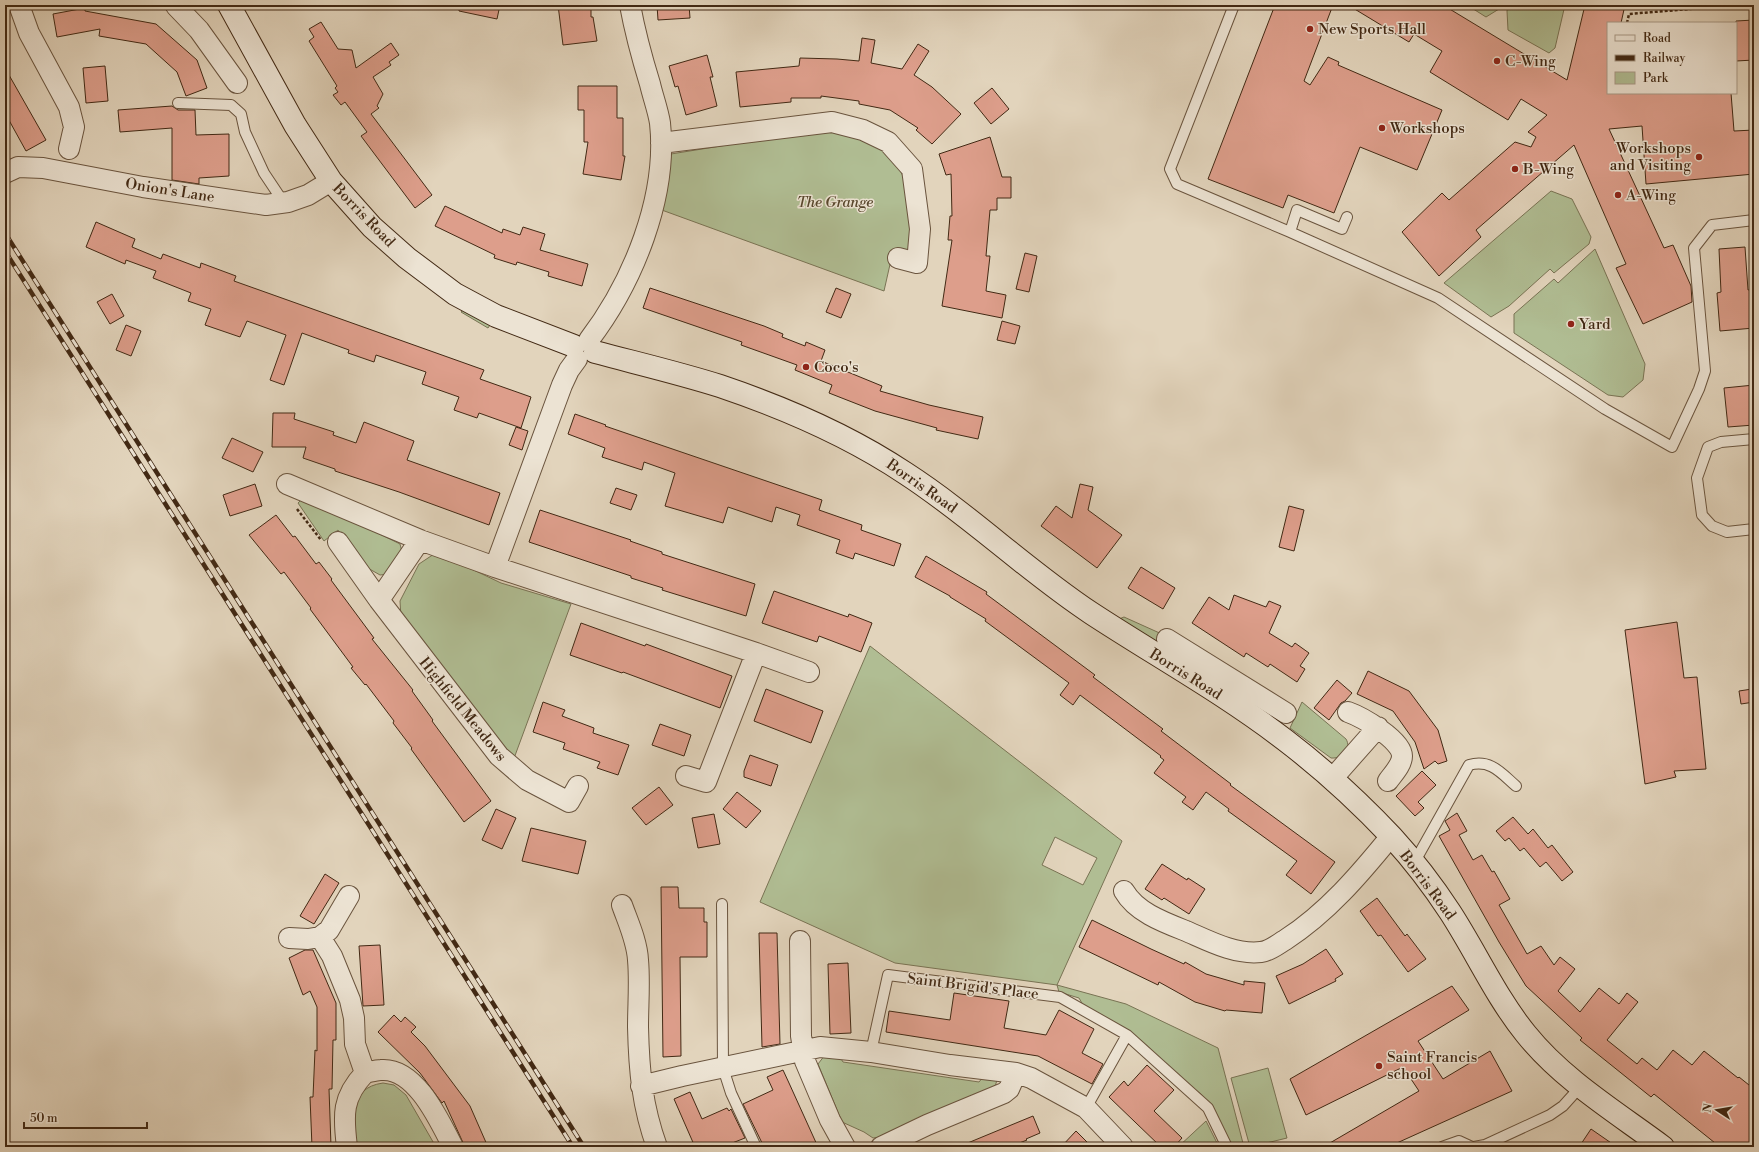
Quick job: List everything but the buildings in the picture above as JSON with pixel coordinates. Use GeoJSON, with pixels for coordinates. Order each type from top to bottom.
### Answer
{"type":"FeatureCollection","features":[{"type":"Feature","properties":{"kind":"street"},"geometry":{"type":"LineString","coordinates":[[19,5],[29,33],[69,107],[74,127],[69,149]]}},
{"type":"Feature","properties":{"kind":"street"},"geometry":{"type":"LineString","coordinates":[[176,5],[199,30],[237,83]]}},
{"type":"Feature","properties":{"kind":"street","name":"Borris Road"},"geometry":{"type":"LineString","coordinates":[[229,5],[295,125],[331,181],[372,227],[407,258],[455,294],[496,316],[584,349],[717,385],[760,400],[799,415],[869,450],[905,472],[938,496],[1080,605],[1223,686],[1332,779],[1391,836],[1414,863],[1451,914],[1526,1035],[1560,1070],[1663,1147]]}},
{"type":"Feature","properties":{"kind":"street"},"geometry":{"type":"LineString","coordinates":[[495,567],[562,385],[569,370],[601,324],[613,303],[636,258],[652,211],[659,171],[661,143],[660,121],[634,27],[630,5]]}},
{"type":"Feature","properties":{"kind":"street"},"geometry":{"type":"LineString","coordinates":[[661,143],[832,122],[863,130],[882,139],[888,142],[912,169],[920,229],[918,263],[898,258]]}},
{"type":"Feature","properties":{"kind":"street","name":"Onion's Lane"},"geometry":{"type":"LineString","coordinates":[[5,173],[18,167],[43,168],[143,187],[266,205],[284,203],[308,194],[331,181]]}},
{"type":"Feature","properties":{"kind":"street"},"geometry":{"type":"LineString","coordinates":[[287,484],[420,540],[495,567],[756,653],[809,672]]}},
{"type":"Feature","properties":{"kind":"street"},"geometry":{"type":"LineString","coordinates":[[379,600],[420,540]]}},
{"type":"Feature","properties":{"kind":"street","name":"Highfield Meadows"},"geometry":{"type":"LineString","coordinates":[[338,542],[379,600],[499,756],[527,780],[569,802],[578,786]]}},
{"type":"Feature","properties":{"kind":"street"},"geometry":{"type":"LineString","coordinates":[[1166,639],[1223,686],[1286,713]]}},
{"type":"Feature","properties":{"kind":"street"},"geometry":{"type":"LineString","coordinates":[[686,776],[706,782],[756,653]]}},
{"type":"Feature","properties":{"kind":"street"},"geometry":{"type":"LineString","coordinates":[[1348,712],[1378,727],[1401,751],[1402,758],[1399,766],[1388,781]]}},
{"type":"Feature","properties":{"kind":"street"},"geometry":{"type":"LineString","coordinates":[[1332,779],[1378,727]]}},
{"type":"Feature","properties":{"kind":"street"},"geometry":{"type":"LineString","coordinates":[[1124,891],[1137,908],[1170,925],[1206,940],[1236,950],[1244,952],[1262,952],[1283,942],[1317,916],[1356,878],[1391,836]]}},
{"type":"Feature","properties":{"kind":"street"},"geometry":{"type":"LineString","coordinates":[[289,938],[308,939],[320,937],[329,930],[349,896]]}},
{"type":"Feature","properties":{"kind":"street"},"geometry":{"type":"LineString","coordinates":[[622,905],[632,932],[638,960],[638,1029],[641,1086],[649,1126],[657,1147]]}},
{"type":"Feature","properties":{"kind":"street"},"geometry":{"type":"LineString","coordinates":[[320,937],[332,956],[350,1000],[354,1018],[355,1044],[365,1073]]}},
{"type":"Feature","properties":{"kind":"street"},"geometry":{"type":"LineString","coordinates":[[800,941],[801,1036],[804,1050],[804,1061],[830,1120],[845,1147]]}},
{"type":"Feature","properties":{"kind":"street"},"geometry":{"type":"LineString","coordinates":[[641,1086],[820,1047],[871,1052],[1016,1074],[1031,1078],[1086,1108],[1124,1147]]}},
{"type":"Feature","properties":{"kind":"street"},"geometry":{"type":"LineString","coordinates":[[347,1147],[346,1117],[348,1096],[365,1073],[382,1069],[406,1078],[426,1098],[453,1147]]}},
{"type":"Feature","properties":{"kind":"street"},"geometry":{"type":"LineString","coordinates":[[881,1147],[928,1124],[1004,1093],[1009,1089],[1016,1074]]}},
{"type":"Feature","properties":{"kind":"lane"},"geometry":{"type":"LineString","coordinates":[[1234,5],[1170,169],[1177,184],[1290,232],[1438,298],[1605,409],[1672,447],[1699,389],[1705,371],[1694,248],[1712,225],[1754,220]]}},
{"type":"Feature","properties":{"kind":"lane"},"geometry":{"type":"LineString","coordinates":[[178,103],[231,105],[241,114],[245,132],[264,173],[284,203]]}},
{"type":"Feature","properties":{"kind":"lane"},"geometry":{"type":"LineString","coordinates":[[1290,232],[1297,210],[1342,229],[1347,216]]}},
{"type":"Feature","properties":{"kind":"lane"},"geometry":{"type":"LineString","coordinates":[[1754,439],[1721,442],[1708,447],[1697,478],[1702,515],[1712,526],[1727,532],[1754,529]]}},
{"type":"Feature","properties":{"kind":"lane"},"geometry":{"type":"LineString","coordinates":[[1414,863],[1469,764],[1480,762],[1494,766],[1516,786]]}},
{"type":"Feature","properties":{"kind":"lane"},"geometry":{"type":"LineString","coordinates":[[722,904],[722,1068],[731,1093],[756,1147]]}},
{"type":"Feature","properties":{"kind":"lane","name":"Saint Brigid's Place"},"geometry":{"type":"LineString","coordinates":[[871,1052],[888,975],[1060,997],[1127,1035],[1208,1108],[1227,1147]]}},
{"type":"Feature","properties":{"kind":"lane"},"geometry":{"type":"LineString","coordinates":[[1086,1108],[1127,1035]]}},
{"type":"Feature","properties":{"kind":"lane"},"geometry":{"type":"LineString","coordinates":[[1442,1147],[1459,1141],[1473,1147],[1485,1145],[1550,1115],[1563,1106],[1581,1086]]}},
{"type":"Feature","properties":{"kind":"path"},"geometry":{"type":"LineString","coordinates":[[1628,22],[1629,14],[1738,5]]}},
{"type":"Feature","properties":{"kind":"path"},"geometry":{"type":"LineString","coordinates":[[287,484],[295,506],[325,546],[338,542]]}},
{"type":"Feature","properties":{"kind":"green space"},"geometry":{"type":"Polygon","coordinates":[[[1467,5],[1500,5],[1499,9],[1486,17],[1467,5]]]}},
{"type":"Feature","properties":{"kind":"green space"},"geometry":{"type":"Polygon","coordinates":[[[1508,5],[1565,5],[1555,48],[1549,53],[1508,30],[1508,5]]]}},
{"type":"Feature","properties":{"kind":"green space","name":"The Grange"},"geometry":{"type":"Polygon","coordinates":[[[820,130],[849,135],[872,144],[890,156],[903,175],[910,208],[910,253],[893,251],[884,291],[659,209],[671,154],[820,130]]]}},
{"type":"Feature","properties":{"kind":"green space"},"geometry":{"type":"Polygon","coordinates":[[[1551,191],[1572,199],[1591,237],[1589,244],[1554,273],[1550,269],[1509,306],[1491,317],[1444,283],[1551,191]]]}},
{"type":"Feature","properties":{"kind":"green space","name":"Yard"},"geometry":{"type":"Polygon","coordinates":[[[1595,249],[1645,364],[1643,380],[1623,397],[1608,395],[1514,333],[1514,314],[1554,279],[1558,283],[1595,249]]]}},
{"type":"Feature","properties":{"kind":"green space"},"geometry":{"type":"Polygon","coordinates":[[[465,308],[490,325],[488,328],[461,312],[465,308]]]}},
{"type":"Feature","properties":{"kind":"green space"},"geometry":{"type":"Polygon","coordinates":[[[301,500],[368,528],[400,544],[402,552],[389,574],[380,575],[366,567],[338,530],[324,541],[298,503],[301,500]]]}},
{"type":"Feature","properties":{"kind":"green space"},"geometry":{"type":"Polygon","coordinates":[[[434,554],[459,563],[501,583],[571,604],[513,761],[401,618],[400,601],[419,564],[434,554]]]}},
{"type":"Feature","properties":{"kind":"green space"},"geometry":{"type":"Polygon","coordinates":[[[1124,617],[1164,635],[1160,645],[1119,619],[1124,617]]]}},
{"type":"Feature","properties":{"kind":"green space"},"geometry":{"type":"Polygon","coordinates":[[[870,646],[1122,841],[1057,985],[895,963],[760,902],[870,646]],[[1055,837],[1042,865],[1083,885],[1097,858],[1055,837]]]}},
{"type":"Feature","properties":{"kind":"green space"},"geometry":{"type":"Polygon","coordinates":[[[1302,702],[1346,739],[1348,746],[1345,753],[1339,757],[1331,758],[1290,728],[1302,702]]]}},
{"type":"Feature","properties":{"kind":"green space"},"geometry":{"type":"Polygon","coordinates":[[[1057,985],[1126,1004],[1218,1048],[1244,1147],[1232,1147],[1201,1094],[1192,1088],[1142,1041],[1083,1005],[1079,998],[1059,992],[1057,985]]]}},
{"type":"Feature","properties":{"kind":"green space"},"geometry":{"type":"Polygon","coordinates":[[[838,1054],[843,1062],[979,1082],[984,1076],[997,1080],[994,1090],[881,1137],[873,1138],[864,1132],[842,1122],[818,1064],[825,1055],[838,1054]]]}},
{"type":"Feature","properties":{"kind":"green space"},"geometry":{"type":"Polygon","coordinates":[[[1268,1068],[1287,1138],[1250,1147],[1231,1078],[1268,1068]]]}},
{"type":"Feature","properties":{"kind":"green space"},"geometry":{"type":"Polygon","coordinates":[[[383,1083],[394,1085],[406,1095],[436,1147],[356,1147],[354,1116],[358,1098],[363,1091],[371,1086],[383,1083]]]}},
{"type":"Feature","properties":{"kind":"green space"},"geometry":{"type":"Polygon","coordinates":[[[1206,1121],[1219,1147],[1178,1147],[1206,1121]]]}},
{"type":"Feature","properties":{"kind":"railway"},"geometry":{"type":"LineString","coordinates":[[5,233],[584,1147]]}},
{"type":"Feature","properties":{"kind":"railway"},"geometry":{"type":"LineString","coordinates":[[5,251],[573,1147]]}},
{"type":"Feature","properties":{"kind":"place","name":"New Sports Hall"},"geometry":{"type":"Point","coordinates":[1310,29]}},
{"type":"Feature","properties":{"kind":"place","name":"C-Wing"},"geometry":{"type":"Point","coordinates":[1497,61]}},
{"type":"Feature","properties":{"kind":"place","name":"Workshops"},"geometry":{"type":"Point","coordinates":[1382,128]}},
{"type":"Feature","properties":{"kind":"place","name":"Workshops and Visiting"},"geometry":{"type":"Point","coordinates":[1699,157]}},
{"type":"Feature","properties":{"kind":"place","name":"B-Wing"},"geometry":{"type":"Point","coordinates":[1515,169]}},
{"type":"Feature","properties":{"kind":"place","name":"A-Wing"},"geometry":{"type":"Point","coordinates":[1618,195]}},
{"type":"Feature","properties":{"kind":"place","name":"Yard"},"geometry":{"type":"Point","coordinates":[1571,324]}},
{"type":"Feature","properties":{"kind":"place","name":"Coco's"},"geometry":{"type":"Point","coordinates":[806,367]}},
{"type":"Feature","properties":{"kind":"place","name":"Saint Francis school"},"geometry":{"type":"Point","coordinates":[1379,1066]}}]}
